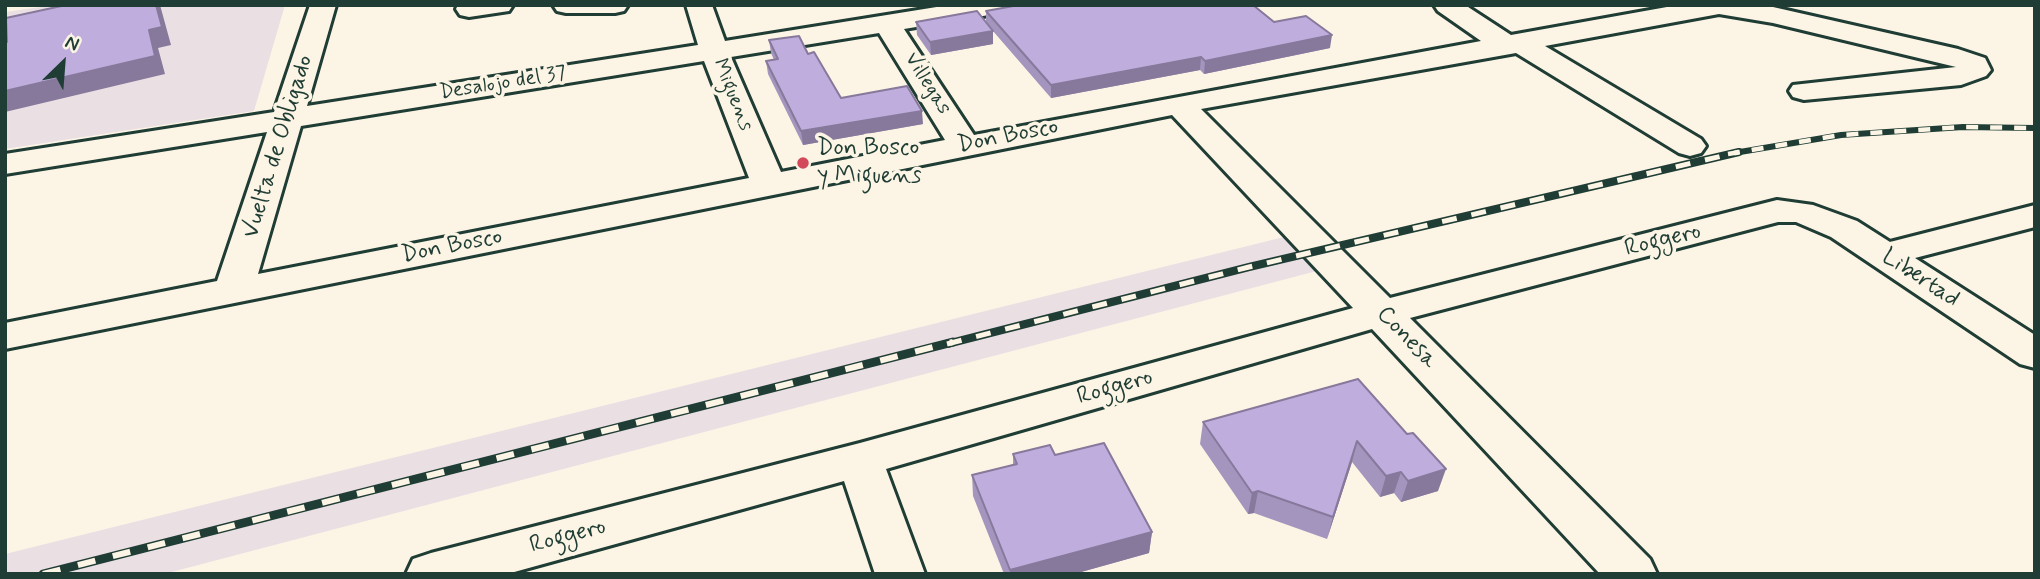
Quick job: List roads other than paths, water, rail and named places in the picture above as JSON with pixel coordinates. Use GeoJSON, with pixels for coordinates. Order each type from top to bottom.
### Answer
{"type":"FeatureCollection","features":[{"type":"Feature","properties":{"kind":"street","name":"Vuelta de Obligado"},"geometry":{"type":"LineString","coordinates":[[234,289],[323,5]]}},
{"type":"Feature","properties":{"kind":"street"},"geometry":{"type":"LineString","coordinates":[[469,9],[500,5]]}},
{"type":"Feature","properties":{"kind":"street"},"geometry":{"type":"LineString","coordinates":[[566,5],[615,5]]}},
{"type":"Feature","properties":{"kind":"street","name":"Miguens"},"geometry":{"type":"LineString","coordinates":[[699,5],[714,51],[769,185]]}},
{"type":"Feature","properties":{"kind":"street","name":"Desalojo del 37"},"geometry":{"type":"LineString","coordinates":[[5,164],[1001,5]]}},
{"type":"Feature","properties":{"kind":"street"},"geometry":{"type":"LineString","coordinates":[[1447,5],[1690,146]]}},
{"type":"Feature","properties":{"kind":"street","name":"Don Bosco"},"geometry":{"type":"LineString","coordinates":[[5,335],[1179,104],[1722,6],[1948,55],[1975,64],[1976,70],[1961,76],[1804,91]]}},
{"type":"Feature","properties":{"kind":"street","name":"Villegas"},"geometry":{"type":"LineString","coordinates":[[887,24],[965,146]]}},
{"type":"Feature","properties":{"kind":"street","name":"Conesa"},"geometry":{"type":"LineString","coordinates":[[1179,104],[1632,574]]}},
{"type":"Feature","properties":{"kind":"street","name":"Roggero"},"geometry":{"type":"LineString","coordinates":[[431,574],[514,563],[860,460],[1382,313],[1777,211],[1801,212]]}},
{"type":"Feature","properties":{"kind":"street","name":"Libertad"},"geometry":{"type":"LineString","coordinates":[[1801,212],[1844,229],[2035,354]]}},
{"type":"Feature","properties":{"kind":"street"},"geometry":{"type":"LineString","coordinates":[[1885,256],[2035,216]]}},
{"type":"Feature","properties":{"kind":"street"},"geometry":{"type":"LineString","coordinates":[[860,460],[900,574]]}},
{"type":"Feature","properties":{"kind":"railway"},"geometry":{"type":"LineString","coordinates":[[1737,153],[1841,135],[1963,127],[2035,128]]}},
{"type":"Feature","properties":{"kind":"railway"},"geometry":{"type":"LineString","coordinates":[[947,344],[1249,267],[1737,153]]}},
{"type":"Feature","properties":{"kind":"railway"},"geometry":{"type":"LineString","coordinates":[[1728,154],[1737,153]]}},
{"type":"Feature","properties":{"kind":"railway"},"geometry":{"type":"LineString","coordinates":[[43,574],[953,342]]}},
{"type":"Feature","properties":{"kind":"place","name":"Don Bosco y Miguens"},"geometry":{"type":"Point","coordinates":[803,163]}}]}
